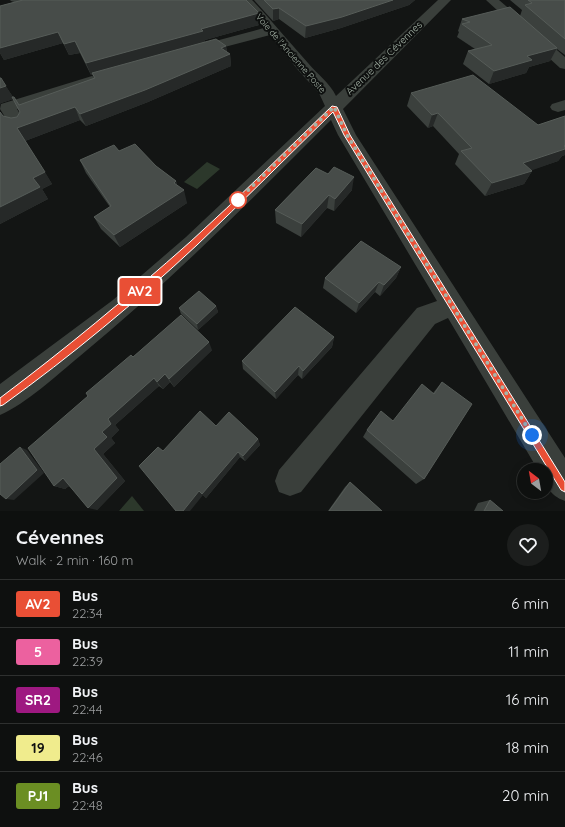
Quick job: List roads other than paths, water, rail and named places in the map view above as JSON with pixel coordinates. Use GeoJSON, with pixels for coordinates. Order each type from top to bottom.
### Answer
{"type":"FeatureCollection","features":[{"type":"Feature","properties":{"kind":"street","name":"Voie de l'Ancienne Poste"},"geometry":{"type":"LineString","coordinates":[[245,0],[273,30],[303,67],[326,91],[347,135],[451,306],[565,486]]}},
{"type":"Feature","properties":{"kind":"street","name":"Avenue des Cévennes"},"geometry":{"type":"LineString","coordinates":[[0,401],[121,308],[194,243],[444,0]]}},
{"type":"Feature","properties":{"kind":"street"},"geometry":{"type":"LineString","coordinates":[[492,0],[565,65]]}},
{"type":"Feature","properties":{"kind":"street"},"geometry":{"type":"LineString","coordinates":[[177,56],[273,30]]}},
{"type":"Feature","properties":{"kind":"street"},"geometry":{"type":"LineString","coordinates":[[18,124],[7,107],[104,77]]}},
{"type":"Feature","properties":{"kind":"street"},"geometry":{"type":"LineString","coordinates":[[290,481],[426,316],[451,306]]}}]}
